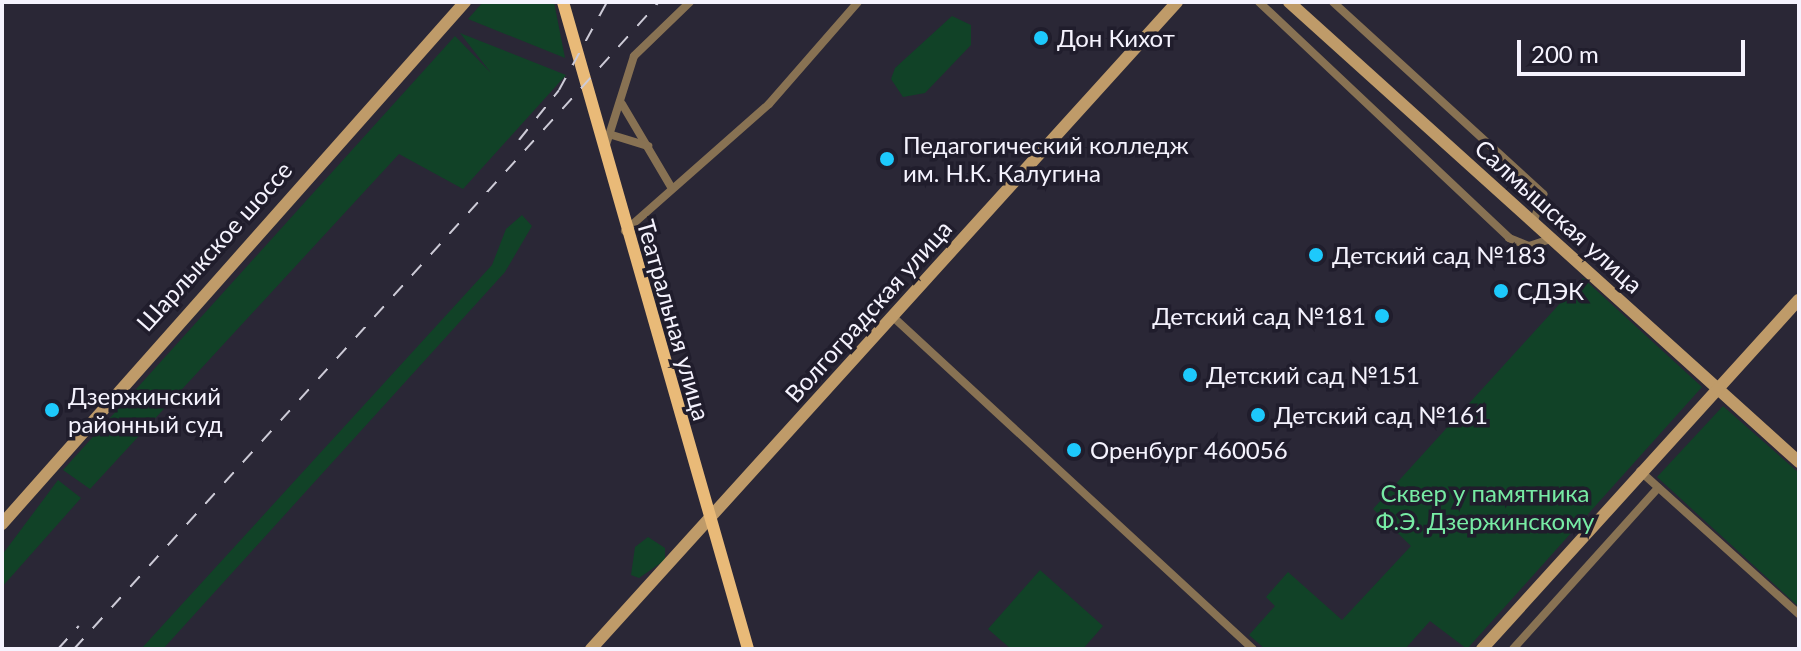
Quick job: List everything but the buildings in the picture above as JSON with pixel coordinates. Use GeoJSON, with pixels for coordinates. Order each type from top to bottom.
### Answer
{"type":"FeatureCollection","features":[{"type":"Feature","properties":{"kind":"main road","name":"Шарлыкское шоссе"},"geometry":{"type":"LineString","coordinates":[[2,524],[465,2]]}},
{"type":"Feature","properties":{"kind":"main road","name":"Театральная улица"},"geometry":{"type":"LineString","coordinates":[[563,2],[624,231],[748,649]]}},
{"type":"Feature","properties":{"kind":"main road","name":"Волгоградская улица"},"geometry":{"type":"LineString","coordinates":[[591,649],[1177,2]]}},
{"type":"Feature","properties":{"kind":"main road","name":"Салмышская улица"},"geometry":{"type":"LineString","coordinates":[[1289,2],[1799,462]]}},
{"type":"Feature","properties":{"kind":"main road"},"geometry":{"type":"LineString","coordinates":[[1482,649],[1639,470],[1799,300]]}},
{"type":"Feature","properties":{"kind":"street"},"geometry":{"type":"LineString","coordinates":[[603,153],[612,135],[634,56],[690,2]]}},
{"type":"Feature","properties":{"kind":"street"},"geometry":{"type":"LineString","coordinates":[[624,231],[769,104],[858,2]]}},
{"type":"Feature","properties":{"kind":"street"},"geometry":{"type":"LineString","coordinates":[[1259,2],[1509,238],[1529,246],[1551,239]]}},
{"type":"Feature","properties":{"kind":"street"},"geometry":{"type":"LineString","coordinates":[[1333,2],[1543,194],[1533,223]]}},
{"type":"Feature","properties":{"kind":"street"},"geometry":{"type":"LineString","coordinates":[[622,103],[671,187]]}},
{"type":"Feature","properties":{"kind":"street"},"geometry":{"type":"LineString","coordinates":[[612,135],[649,146]]}},
{"type":"Feature","properties":{"kind":"street"},"geometry":{"type":"LineString","coordinates":[[892,316],[1253,649]]}},
{"type":"Feature","properties":{"kind":"street"},"geometry":{"type":"LineString","coordinates":[[1639,470],[1799,614]]}},
{"type":"Feature","properties":{"kind":"street"},"geometry":{"type":"LineString","coordinates":[[1513,649],[1658,488]]}},
{"type":"Feature","properties":{"kind":"green space"},"geometry":{"type":"Polygon","coordinates":[[[483,2],[554,2],[565,58],[468,19],[483,2]]]}},
{"type":"Feature","properties":{"kind":"green space"},"geometry":{"type":"Polygon","coordinates":[[[952,16],[971,25],[971,45],[925,93],[903,97],[891,79],[895,68],[952,16]]]}},
{"type":"Feature","properties":{"kind":"green space"},"geometry":{"type":"Polygon","coordinates":[[[460,33],[566,75],[463,189],[399,154],[90,489],[63,470],[455,36],[491,73],[460,33]]]}},
{"type":"Feature","properties":{"kind":"green space"},"geometry":{"type":"Polygon","coordinates":[[[522,215],[532,226],[505,272],[163,649],[141,649],[492,265],[506,229],[522,215]]]}},
{"type":"Feature","properties":{"kind":"green space","name":"Сквер у памятника Ф.Э. Дзержинскому"},"geometry":{"type":"Polygon","coordinates":[[[1583,278],[1702,387],[1467,649],[1430,621],[1405,649],[1265,649],[1249,635],[1275,606],[1266,597],[1288,572],[1342,620],[1411,546],[1373,509],[1583,278]]]}},
{"type":"Feature","properties":{"kind":"green space"},"geometry":{"type":"Polygon","coordinates":[[[1723,406],[1799,473],[1799,607],[1657,477],[1723,406]]]}},
{"type":"Feature","properties":{"kind":"green space"},"geometry":{"type":"Polygon","coordinates":[[[58,480],[81,498],[2,587],[2,555],[58,480]]]}},
{"type":"Feature","properties":{"kind":"green space"},"geometry":{"type":"Polygon","coordinates":[[[648,537],[665,548],[665,560],[639,578],[631,575],[635,547],[648,537]]]}},
{"type":"Feature","properties":{"kind":"green space"},"geometry":{"type":"Polygon","coordinates":[[[1040,570],[1103,626],[1083,649],[1011,649],[988,629],[1040,570]]]}},
{"type":"Feature","properties":{"kind":"railway"},"geometry":{"type":"LineString","coordinates":[[519,140],[559,90],[607,2]]}},
{"type":"Feature","properties":{"kind":"railway"},"geometry":{"type":"LineString","coordinates":[[74,649],[659,2]]}},
{"type":"Feature","properties":{"kind":"railway"},"geometry":{"type":"LineString","coordinates":[[58,649],[79,626]]}},
{"type":"Feature","properties":{"kind":"place","name":"Дон Кихот"},"geometry":{"type":"Point","coordinates":[1041,38]}},
{"type":"Feature","properties":{"kind":"place","name":"Педагогический колледж им. Н.К. Калугина"},"geometry":{"type":"Point","coordinates":[887,159]}},
{"type":"Feature","properties":{"kind":"place","name":"Детский сад №183"},"geometry":{"type":"Point","coordinates":[1316,255]}},
{"type":"Feature","properties":{"kind":"place","name":"СДЭК"},"geometry":{"type":"Point","coordinates":[1501,291]}},
{"type":"Feature","properties":{"kind":"place","name":"Детский сад №181"},"geometry":{"type":"Point","coordinates":[1382,316]}},
{"type":"Feature","properties":{"kind":"place","name":"Детский сад №151"},"geometry":{"type":"Point","coordinates":[1190,375]}},
{"type":"Feature","properties":{"kind":"place","name":"Дзержинский районный суд"},"geometry":{"type":"Point","coordinates":[52,410]}},
{"type":"Feature","properties":{"kind":"place","name":"Детский сад №161"},"geometry":{"type":"Point","coordinates":[1258,415]}},
{"type":"Feature","properties":{"kind":"place","name":"Оренбург 460056"},"geometry":{"type":"Point","coordinates":[1074,450]}}]}
